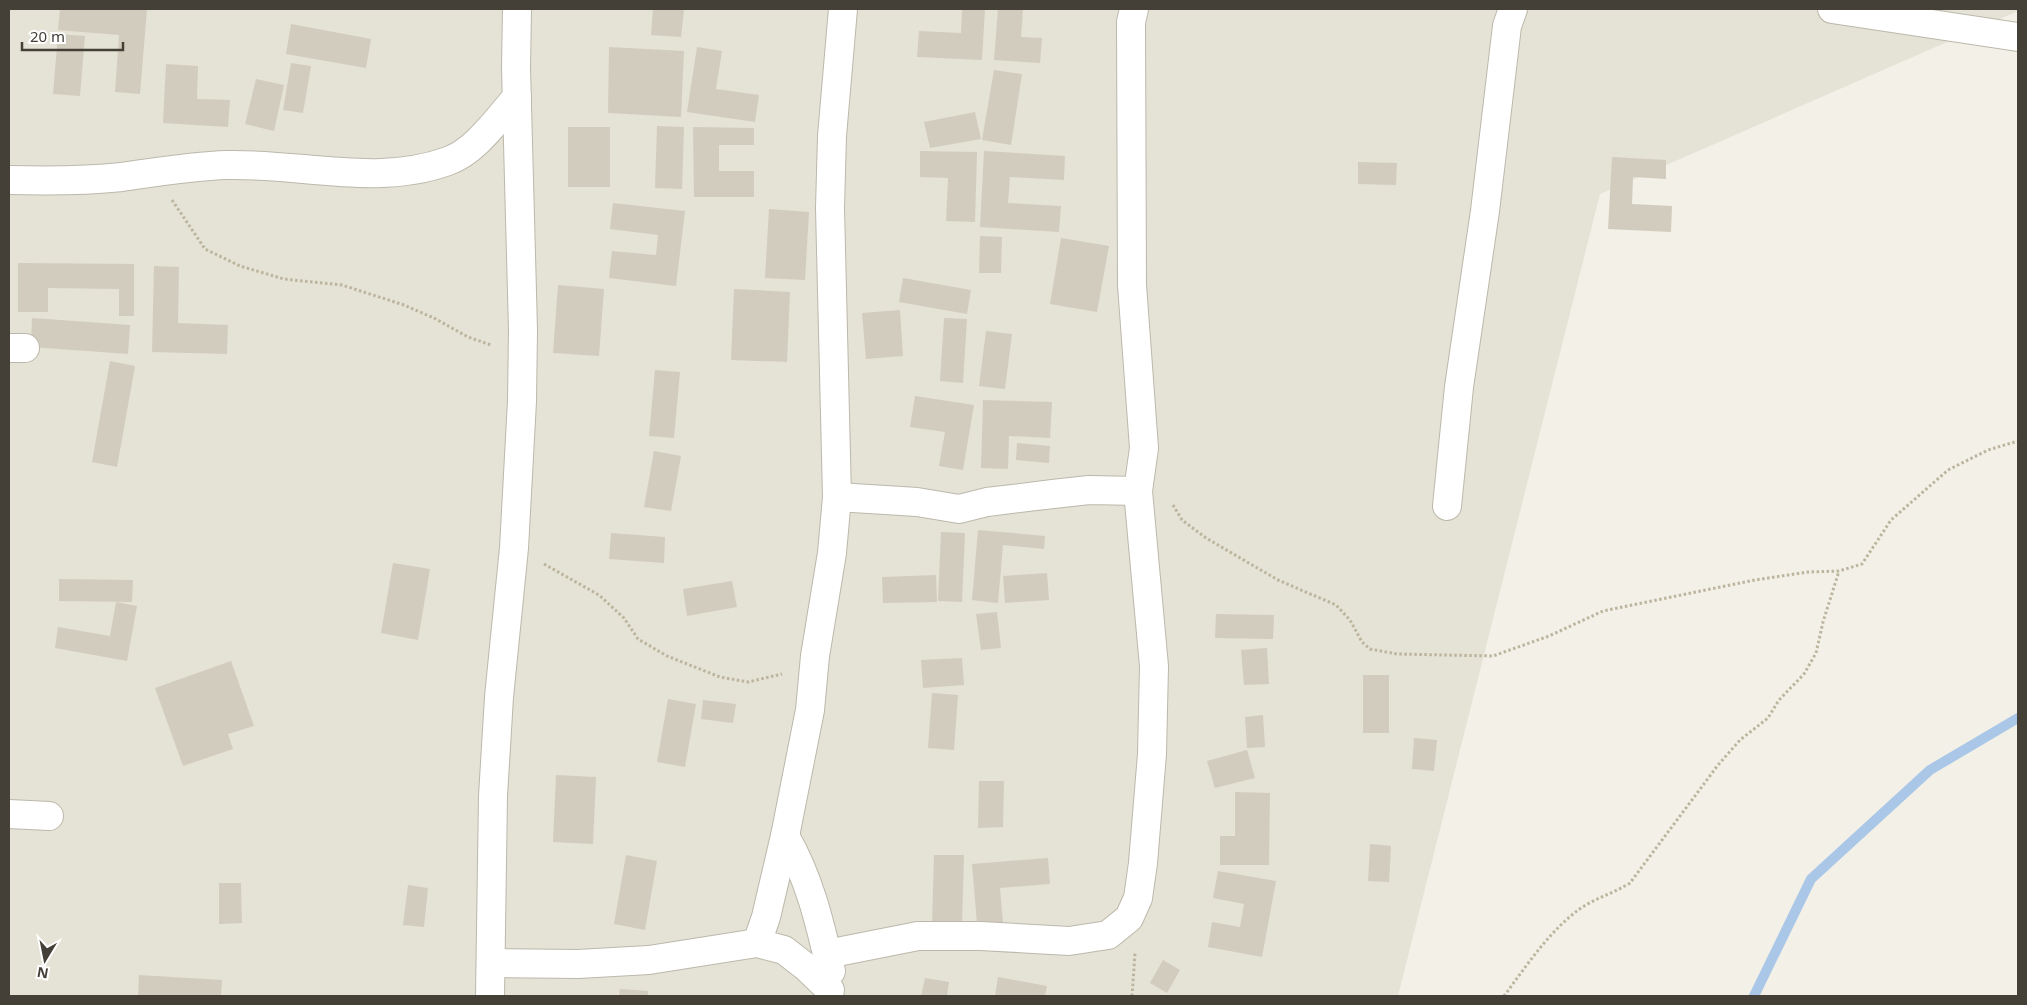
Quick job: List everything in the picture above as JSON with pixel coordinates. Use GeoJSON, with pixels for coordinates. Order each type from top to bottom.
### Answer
{"type":"FeatureCollection","features":[{"type":"Feature","properties":{"kind":"street"},"geometry":{"type":"LineString","coordinates":[[490,996],[491,864],[498,707],[514,548],[523,356],[517,97],[517,9]]}},
{"type":"Feature","properties":{"kind":"street"},"geometry":{"type":"LineString","coordinates":[[756,943],[766,917],[785,836],[810,710],[814,665],[832,553],[838,497],[830,208],[832,136],[842,9]]}},
{"type":"Feature","properties":{"kind":"street"},"geometry":{"type":"LineString","coordinates":[[827,954],[918,936],[981,936],[1069,941],[1108,935],[1129,918],[1138,898],[1143,863],[1152,754],[1154,666],[1138,491],[1144,448],[1132,285],[1131,22],[1134,9]]}},
{"type":"Feature","properties":{"kind":"street"},"geometry":{"type":"LineString","coordinates":[[1447,506],[1459,387],[1485,211],[1507,26],[1513,9]]}},
{"type":"Feature","properties":{"kind":"street"},"geometry":{"type":"LineString","coordinates":[[1832,9],[2018,37]]}},
{"type":"Feature","properties":{"kind":"street"},"geometry":{"type":"LineString","coordinates":[[9,180],[60,182],[227,165],[276,166],[375,174],[413,171],[451,160],[472,145],[517,97]]}},
{"type":"Feature","properties":{"kind":"street"},"geometry":{"type":"LineString","coordinates":[[838,497],[917,502],[959,508],[987,502],[1089,490],[1138,491]]}},
{"type":"Feature","properties":{"kind":"street"},"geometry":{"type":"LineString","coordinates":[[9,814],[49,816]]}},
{"type":"Feature","properties":{"kind":"street"},"geometry":{"type":"LineString","coordinates":[[785,836],[806,876],[817,911],[831,972],[830,993]]}},
{"type":"Feature","properties":{"kind":"street"},"geometry":{"type":"LineString","coordinates":[[491,962],[578,964],[650,960],[756,943],[784,950],[806,967],[830,993]]}},
{"type":"Feature","properties":{"kind":"path"},"geometry":{"type":"LineString","coordinates":[[159,171],[175,206],[205,250],[240,266],[284,279],[342,285],[404,305],[434,318],[468,337],[523,356]]}},
{"type":"Feature","properties":{"kind":"path"},"geometry":{"type":"LineString","coordinates":[[1171,503],[1182,520],[1206,538],[1278,580],[1336,605],[1350,620],[1362,642],[1370,649],[1396,654],[1493,656],[1549,636],[1603,611],[1808,572],[1839,571],[1862,564],[1891,520],[1948,470],[1988,450],[2018,441]]}},
{"type":"Feature","properties":{"kind":"path"},"geometry":{"type":"LineString","coordinates":[[514,548],[599,595],[624,618],[638,639],[667,656],[720,677],[748,682],[814,665]]}},
{"type":"Feature","properties":{"kind":"path"},"geometry":{"type":"LineString","coordinates":[[1504,996],[1560,924],[1583,907],[1614,893],[1630,883],[1718,764],[1740,740],[1768,718],[1779,700],[1804,674],[1816,653],[1823,622],[1839,571]]}},
{"type":"Feature","properties":{"kind":"shaded area"},"geometry":{"type":"Polygon","coordinates":[[[9,9],[2018,9],[2018,11],[1600,194],[1398,996],[9,996],[9,9]]]}},
{"type":"Feature","properties":{"kind":"building"},"geometry":{"type":"Polygon","coordinates":[[[60,9],[147,9],[140,94],[115,92],[119,35],[58,30],[60,9]]]}},
{"type":"Feature","properties":{"kind":"building"},"geometry":{"type":"Polygon","coordinates":[[[653,9],[684,9],[681,37],[651,35],[653,9]]]}},
{"type":"Feature","properties":{"kind":"building"},"geometry":{"type":"Polygon","coordinates":[[[962,9],[985,9],[982,60],[917,57],[919,31],[961,33],[962,9]]]}},
{"type":"Feature","properties":{"kind":"building"},"geometry":{"type":"Polygon","coordinates":[[[998,9],[1023,9],[1021,37],[1042,38],[1040,63],[994,60],[998,9]]]}},
{"type":"Feature","properties":{"kind":"building"},"geometry":{"type":"Polygon","coordinates":[[[291,24],[371,39],[366,68],[286,54],[291,24]]]}},
{"type":"Feature","properties":{"kind":"building"},"geometry":{"type":"Polygon","coordinates":[[[58,34],[85,36],[80,96],[53,94],[58,34]]]}},
{"type":"Feature","properties":{"kind":"building"},"geometry":{"type":"Polygon","coordinates":[[[609,47],[684,51],[681,117],[608,113],[609,47]]]}},
{"type":"Feature","properties":{"kind":"building"},"geometry":{"type":"Polygon","coordinates":[[[697,47],[722,51],[716,89],[759,95],[755,122],[687,112],[697,47]]]}},
{"type":"Feature","properties":{"kind":"building"},"geometry":{"type":"Polygon","coordinates":[[[291,63],[311,66],[303,113],[283,110],[291,63]]]}},
{"type":"Feature","properties":{"kind":"building"},"geometry":{"type":"Polygon","coordinates":[[[166,64],[198,66],[197,99],[230,100],[228,127],[163,123],[166,64]]]}},
{"type":"Feature","properties":{"kind":"building"},"geometry":{"type":"Polygon","coordinates":[[[994,70],[1022,74],[1011,145],[982,140],[994,70]]]}},
{"type":"Feature","properties":{"kind":"building"},"geometry":{"type":"Polygon","coordinates":[[[256,79],[284,85],[274,131],[245,124],[256,79]]]}},
{"type":"Feature","properties":{"kind":"building"},"geometry":{"type":"Polygon","coordinates":[[[975,112],[981,139],[930,148],[924,122],[975,112]]]}},
{"type":"Feature","properties":{"kind":"building"},"geometry":{"type":"Polygon","coordinates":[[[657,126],[684,127],[682,189],[655,188],[657,126]]]}},
{"type":"Feature","properties":{"kind":"building"},"geometry":{"type":"Polygon","coordinates":[[[568,127],[610,127],[610,187],[568,187],[568,127]]]}},
{"type":"Feature","properties":{"kind":"building"},"geometry":{"type":"Polygon","coordinates":[[[693,127],[754,128],[754,145],[719,145],[719,171],[754,171],[754,197],[694,197],[693,127]]]}},
{"type":"Feature","properties":{"kind":"building"},"geometry":{"type":"Polygon","coordinates":[[[920,151],[977,152],[975,222],[946,221],[948,178],[920,177],[920,151]]]}},
{"type":"Feature","properties":{"kind":"building"},"geometry":{"type":"Polygon","coordinates":[[[984,151],[1065,156],[1064,180],[1010,177],[1008,203],[1061,206],[1059,232],[980,227],[984,151]]]}},
{"type":"Feature","properties":{"kind":"building"},"geometry":{"type":"Polygon","coordinates":[[[1612,157],[1666,160],[1666,179],[1633,177],[1632,204],[1672,206],[1671,232],[1608,229],[1612,157]]]}},
{"type":"Feature","properties":{"kind":"building"},"geometry":{"type":"Polygon","coordinates":[[[1358,162],[1397,163],[1396,185],[1358,184],[1358,162]]]}},
{"type":"Feature","properties":{"kind":"building"},"geometry":{"type":"Polygon","coordinates":[[[613,203],[685,211],[676,286],[609,278],[612,251],[656,255],[658,235],[610,229],[613,203]]]}},
{"type":"Feature","properties":{"kind":"building"},"geometry":{"type":"Polygon","coordinates":[[[769,209],[809,212],[805,280],[765,278],[769,209]]]}},
{"type":"Feature","properties":{"kind":"building"},"geometry":{"type":"Polygon","coordinates":[[[980,236],[1002,237],[1001,273],[979,273],[980,236]]]}},
{"type":"Feature","properties":{"kind":"building"},"geometry":{"type":"Polygon","coordinates":[[[1061,238],[1109,246],[1097,312],[1050,304],[1061,238]]]}},
{"type":"Feature","properties":{"kind":"building"},"geometry":{"type":"Polygon","coordinates":[[[18,263],[134,264],[134,316],[119,316],[119,289],[48,288],[48,312],[18,312],[18,263]]]}},
{"type":"Feature","properties":{"kind":"building"},"geometry":{"type":"Polygon","coordinates":[[[154,266],[179,267],[178,323],[228,325],[227,354],[152,352],[154,266]]]}},
{"type":"Feature","properties":{"kind":"building"},"geometry":{"type":"Polygon","coordinates":[[[903,278],[971,290],[967,314],[899,302],[903,278]]]}},
{"type":"Feature","properties":{"kind":"building"},"geometry":{"type":"Polygon","coordinates":[[[558,285],[604,289],[599,356],[553,353],[558,285]]]}},
{"type":"Feature","properties":{"kind":"building"},"geometry":{"type":"Polygon","coordinates":[[[734,289],[790,292],[787,362],[731,360],[734,289]]]}},
{"type":"Feature","properties":{"kind":"building"},"geometry":{"type":"Polygon","coordinates":[[[900,310],[903,356],[866,359],[862,313],[900,310]]]}},
{"type":"Feature","properties":{"kind":"building"},"geometry":{"type":"Polygon","coordinates":[[[32,318],[130,325],[128,354],[31,347],[32,318]]]}},
{"type":"Feature","properties":{"kind":"building"},"geometry":{"type":"Polygon","coordinates":[[[944,318],[967,319],[963,383],[940,381],[944,318]]]}},
{"type":"Feature","properties":{"kind":"building"},"geometry":{"type":"Polygon","coordinates":[[[986,331],[1012,334],[1005,389],[979,386],[986,331]]]}},
{"type":"Feature","properties":{"kind":"building"},"geometry":{"type":"Polygon","coordinates":[[[110,361],[135,366],[117,467],[92,462],[110,361]]]}},
{"type":"Feature","properties":{"kind":"building"},"geometry":{"type":"Polygon","coordinates":[[[655,370],[680,372],[674,438],[649,436],[655,370]]]}},
{"type":"Feature","properties":{"kind":"building"},"geometry":{"type":"Polygon","coordinates":[[[915,396],[974,405],[963,470],[939,466],[945,432],[910,427],[915,396]]]}},
{"type":"Feature","properties":{"kind":"building"},"geometry":{"type":"Polygon","coordinates":[[[983,400],[1052,402],[1050,438],[1009,436],[1008,469],[981,468],[983,400]]]}},
{"type":"Feature","properties":{"kind":"building"},"geometry":{"type":"Polygon","coordinates":[[[1017,443],[1050,446],[1049,463],[1016,460],[1017,443]]]}},
{"type":"Feature","properties":{"kind":"building"},"geometry":{"type":"Polygon","coordinates":[[[654,451],[681,456],[671,511],[644,507],[654,451]]]}},
{"type":"Feature","properties":{"kind":"building"},"geometry":{"type":"Polygon","coordinates":[[[978,530],[1045,536],[1044,549],[1003,545],[998,603],[972,600],[978,530]]]}},
{"type":"Feature","properties":{"kind":"building"},"geometry":{"type":"Polygon","coordinates":[[[941,532],[965,533],[962,602],[938,601],[941,532]]]}},
{"type":"Feature","properties":{"kind":"building"},"geometry":{"type":"Polygon","coordinates":[[[611,533],[665,537],[664,563],[609,559],[611,533]]]}},
{"type":"Feature","properties":{"kind":"building"},"geometry":{"type":"Polygon","coordinates":[[[393,563],[430,569],[418,640],[381,633],[393,563]]]}},
{"type":"Feature","properties":{"kind":"building"},"geometry":{"type":"Polygon","coordinates":[[[1047,573],[1049,600],[1005,603],[1003,576],[1047,573]]]}},
{"type":"Feature","properties":{"kind":"building"},"geometry":{"type":"Polygon","coordinates":[[[936,575],[937,602],[883,603],[882,577],[936,575]]]}},
{"type":"Feature","properties":{"kind":"building"},"geometry":{"type":"Polygon","coordinates":[[[59,579],[133,580],[132,602],[59,601],[59,579]]]}},
{"type":"Feature","properties":{"kind":"building"},"geometry":{"type":"Polygon","coordinates":[[[732,581],[737,607],[687,616],[683,589],[732,581]]]}},
{"type":"Feature","properties":{"kind":"building"},"geometry":{"type":"Polygon","coordinates":[[[116,602],[137,606],[127,661],[55,648],[58,627],[110,636],[116,602]]]}},
{"type":"Feature","properties":{"kind":"building"},"geometry":{"type":"Polygon","coordinates":[[[997,612],[1001,648],[981,650],[976,614],[997,612]]]}},
{"type":"Feature","properties":{"kind":"building"},"geometry":{"type":"Polygon","coordinates":[[[1216,614],[1274,615],[1273,639],[1215,638],[1216,614]]]}},
{"type":"Feature","properties":{"kind":"building"},"geometry":{"type":"Polygon","coordinates":[[[1267,648],[1269,684],[1244,685],[1241,650],[1267,648]]]}},
{"type":"Feature","properties":{"kind":"building"},"geometry":{"type":"Polygon","coordinates":[[[962,658],[964,685],[923,688],[921,660],[962,658]]]}},
{"type":"Feature","properties":{"kind":"building"},"geometry":{"type":"Polygon","coordinates":[[[231,661],[254,726],[228,734],[233,749],[183,766],[155,688],[231,661]]]}},
{"type":"Feature","properties":{"kind":"building"},"geometry":{"type":"Polygon","coordinates":[[[1363,675],[1389,675],[1389,733],[1363,733],[1363,675]]]}},
{"type":"Feature","properties":{"kind":"building"},"geometry":{"type":"Polygon","coordinates":[[[932,693],[958,695],[954,750],[928,748],[932,693]]]}},
{"type":"Feature","properties":{"kind":"building"},"geometry":{"type":"Polygon","coordinates":[[[668,699],[696,704],[685,767],[657,762],[668,699]]]}},
{"type":"Feature","properties":{"kind":"building"},"geometry":{"type":"Polygon","coordinates":[[[703,700],[736,704],[733,723],[701,719],[703,700]]]}},
{"type":"Feature","properties":{"kind":"building"},"geometry":{"type":"Polygon","coordinates":[[[1263,715],[1265,747],[1247,748],[1245,717],[1263,715]]]}},
{"type":"Feature","properties":{"kind":"building"},"geometry":{"type":"Polygon","coordinates":[[[1414,738],[1437,740],[1434,771],[1412,769],[1414,738]]]}},
{"type":"Feature","properties":{"kind":"building"},"geometry":{"type":"Polygon","coordinates":[[[1247,750],[1255,778],[1215,788],[1207,761],[1247,750]]]}},
{"type":"Feature","properties":{"kind":"building"},"geometry":{"type":"Polygon","coordinates":[[[556,775],[596,777],[593,844],[553,842],[556,775]]]}},
{"type":"Feature","properties":{"kind":"building"},"geometry":{"type":"Polygon","coordinates":[[[979,781],[1004,781],[1003,827],[978,828],[979,781]]]}},
{"type":"Feature","properties":{"kind":"building"},"geometry":{"type":"Polygon","coordinates":[[[1235,792],[1270,793],[1269,865],[1220,865],[1220,836],[1235,836],[1235,792]]]}},
{"type":"Feature","properties":{"kind":"building"},"geometry":{"type":"Polygon","coordinates":[[[1370,844],[1391,846],[1389,882],[1368,881],[1370,844]]]}},
{"type":"Feature","properties":{"kind":"building"},"geometry":{"type":"Polygon","coordinates":[[[626,855],[657,861],[645,930],[614,924],[626,855]]]}},
{"type":"Feature","properties":{"kind":"building"},"geometry":{"type":"Polygon","coordinates":[[[934,855],[964,855],[962,925],[932,924],[934,855]]]}},
{"type":"Feature","properties":{"kind":"building"},"geometry":{"type":"Polygon","coordinates":[[[1048,858],[1050,884],[1000,888],[1003,923],[977,924],[972,864],[1048,858]]]}},
{"type":"Feature","properties":{"kind":"building"},"geometry":{"type":"Polygon","coordinates":[[[1218,871],[1276,881],[1262,957],[1208,947],[1212,922],[1240,927],[1244,904],[1213,898],[1218,871]]]}},
{"type":"Feature","properties":{"kind":"building"},"geometry":{"type":"Polygon","coordinates":[[[219,883],[241,883],[242,923],[219,924],[219,883]]]}},
{"type":"Feature","properties":{"kind":"building"},"geometry":{"type":"Polygon","coordinates":[[[408,885],[428,888],[424,927],[403,925],[408,885]]]}},
{"type":"Feature","properties":{"kind":"building"},"geometry":{"type":"Polygon","coordinates":[[[1163,960],[1180,970],[1167,993],[1150,983],[1163,960]]]}},
{"type":"Feature","properties":{"kind":"building"},"geometry":{"type":"Polygon","coordinates":[[[139,975],[222,980],[221,996],[138,996],[139,975]]]}},
{"type":"Feature","properties":{"kind":"building"},"geometry":{"type":"Polygon","coordinates":[[[998,977],[1047,986],[1045,996],[995,996],[998,977]]]}},
{"type":"Feature","properties":{"kind":"building"},"geometry":{"type":"Polygon","coordinates":[[[925,978],[949,982],[947,996],[921,996],[925,978]]]}},
{"type":"Feature","properties":{"kind":"building"},"geometry":{"type":"Polygon","coordinates":[[[620,989],[648,991],[648,996],[619,996],[620,989]]]}},
{"type":"Feature","properties":{"kind":"waterway"},"geometry":{"type":"LineString","coordinates":[[1754,996],[1811,879],[1930,770],[2018,718]]}}]}
